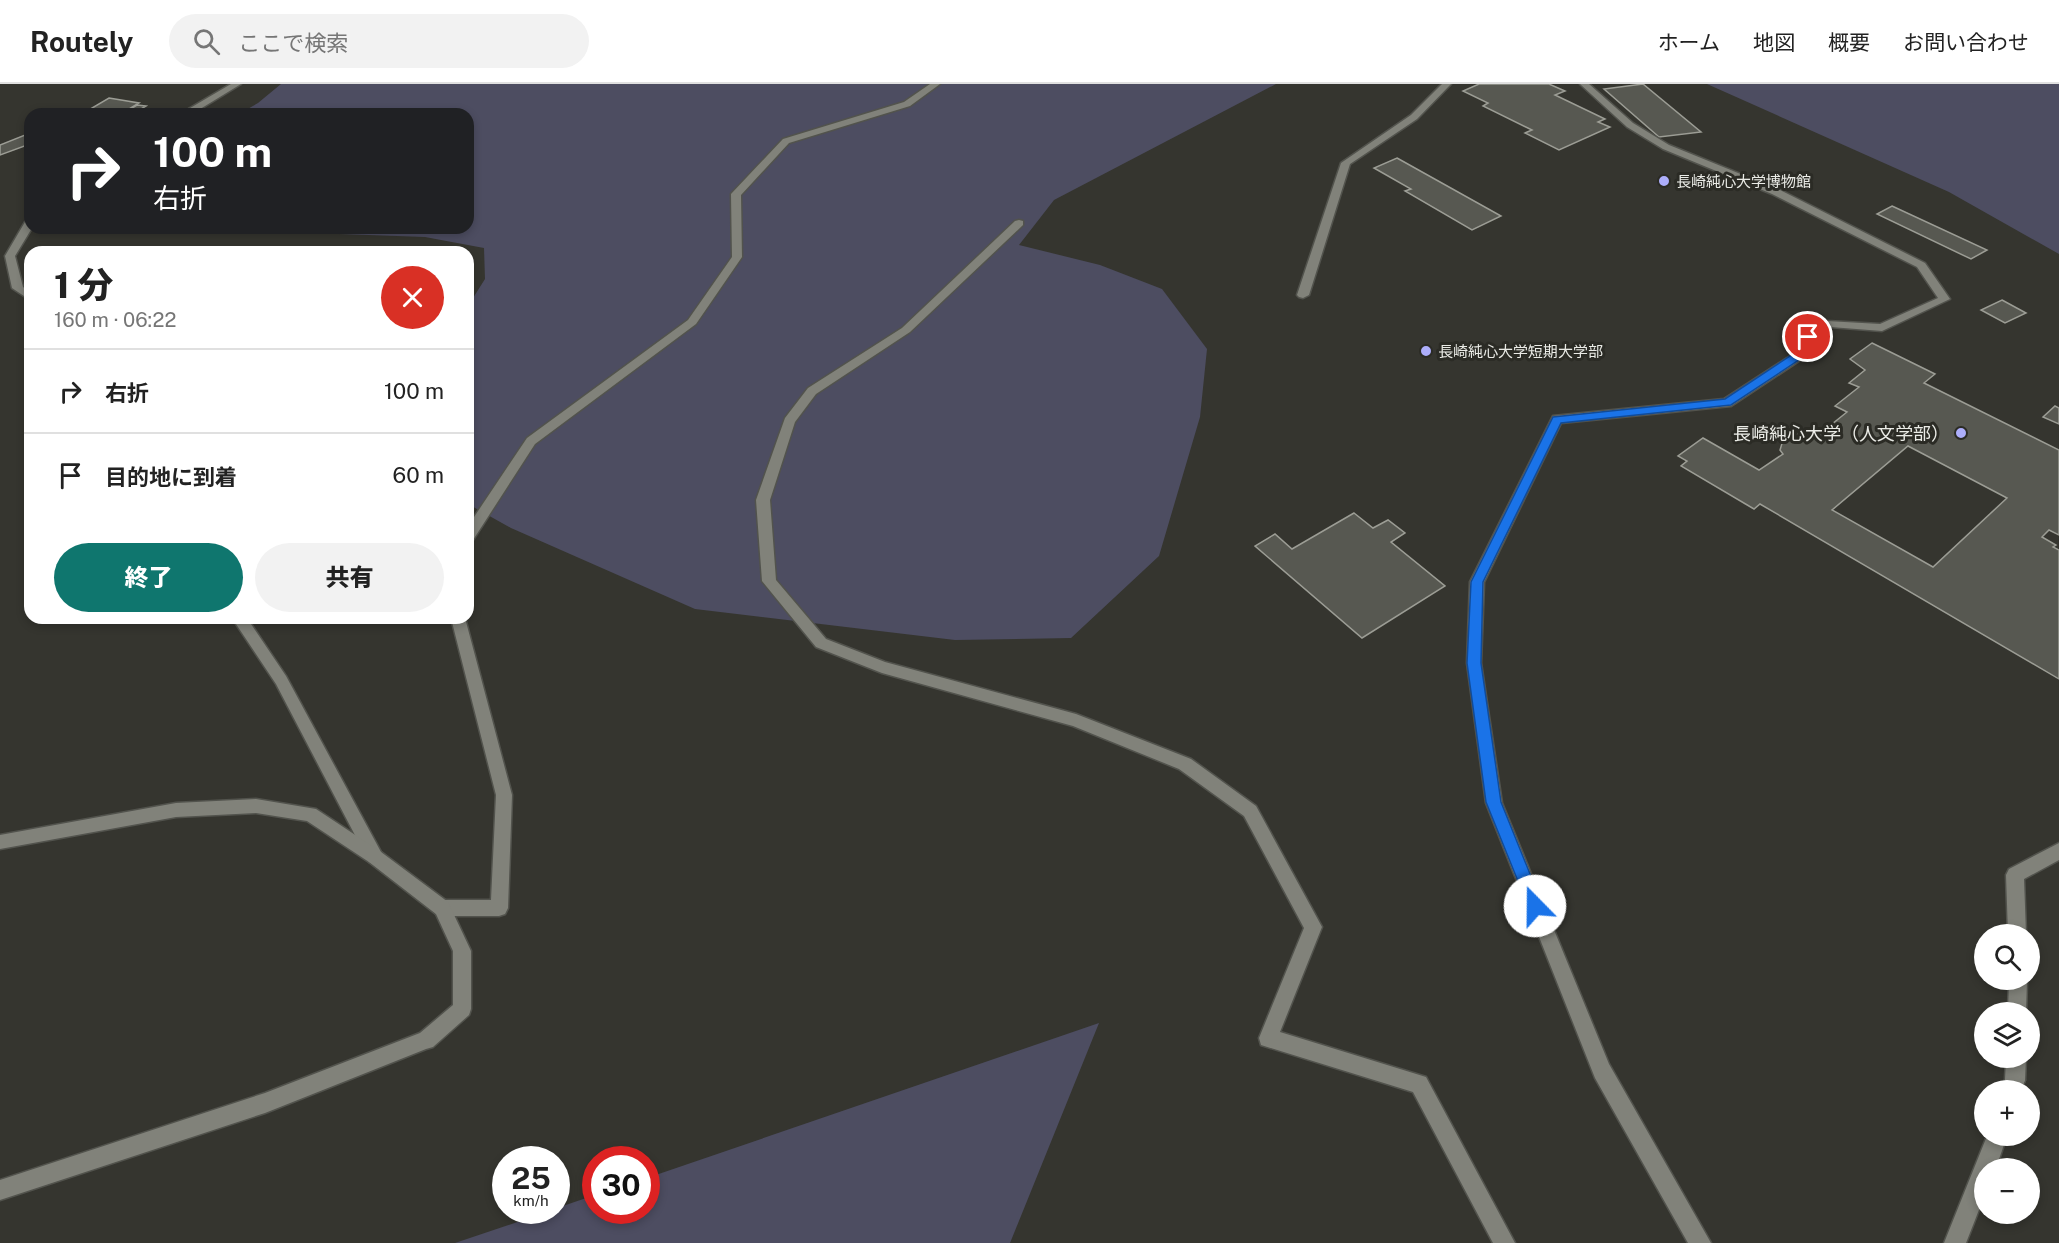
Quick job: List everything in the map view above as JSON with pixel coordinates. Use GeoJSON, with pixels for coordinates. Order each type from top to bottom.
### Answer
{"type":"FeatureCollection","features":[{"type":"Feature","properties":{"kind":"street"},"geometry":{"type":"LineString","coordinates":[[195,108],[237,84]]}},
{"type":"Feature","properties":{"kind":"street"},"geometry":{"type":"LineString","coordinates":[[474,528],[531,441],[692,322],[737,257],[736,194],[786,141],[907,104],[936,84]]}},
{"type":"Feature","properties":{"kind":"street"},"geometry":{"type":"LineString","coordinates":[[1303,295],[1346,163],[1414,117],[1447,84]]}},
{"type":"Feature","properties":{"kind":"street"},"geometry":{"type":"LineString","coordinates":[[1584,84],[1630,125],[1666,147],[1776,192],[1921,265],[1944,299],[1882,328],[1809,323],[1807,350],[1727,403],[1557,419],[1477,582],[1474,663],[1494,802],[1602,1071],[1700,1243]]}},
{"type":"Feature","properties":{"kind":"street"},"geometry":{"type":"LineString","coordinates":[[1019,223],[906,330],[812,391],[789,421],[763,500],[769,581],[821,643],[882,667],[1076,720],[1185,764],[1250,811],[1313,927],[1268,1038],[1419,1084],[1504,1243]]}},
{"type":"Feature","properties":{"kind":"street"},"geometry":{"type":"LineString","coordinates":[[24,232],[10,256],[18,288],[24,292]]}},
{"type":"Feature","properties":{"kind":"street"},"geometry":{"type":"LineString","coordinates":[[243,624],[281,680],[375,857]]}},
{"type":"Feature","properties":{"kind":"street"},"geometry":{"type":"LineString","coordinates":[[442,908],[499,908],[504,795],[460,624]]}},
{"type":"Feature","properties":{"kind":"street"},"geometry":{"type":"LineString","coordinates":[[0,842],[176,810],[256,806],[310,813],[375,857],[442,908],[462,951],[462,1009],[426,1040],[265,1103],[0,1190]]}},
{"type":"Feature","properties":{"kind":"street"},"geometry":{"type":"LineString","coordinates":[[2016,924],[2014,875],[2059,851]]}},
{"type":"Feature","properties":{"kind":"street"},"geometry":{"type":"LineString","coordinates":[[1955,1243],[1974,1197]]}},
{"type":"Feature","properties":{"kind":"shaded area"},"geometry":{"type":"Polygon","coordinates":[[[281,84],[1276,84],[1054,200],[1019,245],[1100,265],[1162,289],[1207,349],[1200,417],[1159,556],[1071,638],[955,640],[695,609],[511,528],[474,507],[474,296],[485,279],[484,248],[425,237],[338,234],[474,234],[474,108],[249,108],[281,84]]]}},
{"type":"Feature","properties":{"kind":"shaded area"},"geometry":{"type":"Polygon","coordinates":[[[1707,84],[2059,84],[2059,254],[1949,192],[1707,84]]]}},
{"type":"Feature","properties":{"kind":"shaded area"},"geometry":{"type":"Polygon","coordinates":[[[1099,1023],[1010,1243],[455,1243],[511,1224],[570,1224],[570,1204],[582,1199],[582,1224],[660,1224],[660,1174],[1099,1023]]]}},
{"type":"Feature","properties":{"kind":"building"},"geometry":{"type":"Polygon","coordinates":[[[1479,84],[1549,84],[1565,91],[1555,95],[1605,119],[1598,122],[1610,127],[1559,150],[1525,133],[1532,130],[1483,106],[1488,103],[1463,91],[1479,84]]]}},
{"type":"Feature","properties":{"kind":"building"},"geometry":{"type":"Polygon","coordinates":[[[1643,84],[1701,132],[1659,137],[1604,89],[1643,84]]]}},
{"type":"Feature","properties":{"kind":"building"},"geometry":{"type":"Polygon","coordinates":[[[109,98],[139,103],[131,108],[92,108],[109,98]]]}},
{"type":"Feature","properties":{"kind":"building"},"geometry":{"type":"Polygon","coordinates":[[[137,105],[146,106],[143,108],[132,108],[137,105]]]}},
{"type":"Feature","properties":{"kind":"building"},"geometry":{"type":"Polygon","coordinates":[[[24,135],[24,146],[0,155],[0,145],[24,135]]]}},
{"type":"Feature","properties":{"kind":"building"},"geometry":{"type":"Polygon","coordinates":[[[1397,158],[1501,216],[1472,230],[1405,191],[1411,189],[1374,168],[1397,158]]]}},
{"type":"Feature","properties":{"kind":"building"},"geometry":{"type":"Polygon","coordinates":[[[1892,206],[1987,250],[1971,259],[1877,214],[1892,206]]]}},
{"type":"Feature","properties":{"kind":"building"},"geometry":{"type":"Polygon","coordinates":[[[2002,300],[2026,313],[2005,323],[1981,310],[2002,300]]]}},
{"type":"Feature","properties":{"kind":"building"},"geometry":{"type":"Polygon","coordinates":[[[1872,343],[1935,374],[1924,383],[2059,450],[2059,535],[2049,530],[2042,537],[2056,545],[2053,547],[2059,550],[2059,679],[1760,504],[1754,509],[1681,466],[1687,461],[1678,456],[1703,438],[1759,470],[1783,454],[1780,450],[1783,440],[1799,434],[1812,440],[1847,412],[1835,406],[1859,387],[1849,383],[1865,370],[1850,359],[1872,343]],[[1908,446],[1832,510],[1933,567],[2007,498],[1908,446]]]}},
{"type":"Feature","properties":{"kind":"building"},"geometry":{"type":"Polygon","coordinates":[[[2055,406],[2059,408],[2059,424],[2043,417],[2055,406]]]}},
{"type":"Feature","properties":{"kind":"building"},"geometry":{"type":"Polygon","coordinates":[[[1354,513],[1373,528],[1388,520],[1405,533],[1391,542],[1445,586],[1362,638],[1255,546],[1275,534],[1292,549],[1354,513]]]}},
{"type":"Feature","properties":{"kind":"place","name":"長崎純心大学博物館"},"geometry":{"type":"Point","coordinates":[1664,181]}},
{"type":"Feature","properties":{"kind":"place","name":"長崎純心大学短期大学部"},"geometry":{"type":"Point","coordinates":[1426,351]}},
{"type":"Feature","properties":{"kind":"place","name":"長崎純心大学（人文学部）"},"geometry":{"type":"Point","coordinates":[1961,433]}},
{"type":"Feature","properties":{"kind":"route"},"geometry":{"type":"LineString","coordinates":[[1535,906],[1494,802],[1474,663],[1477,582],[1557,419],[1727,403],[1807,350],[1808,337]]}}]}
